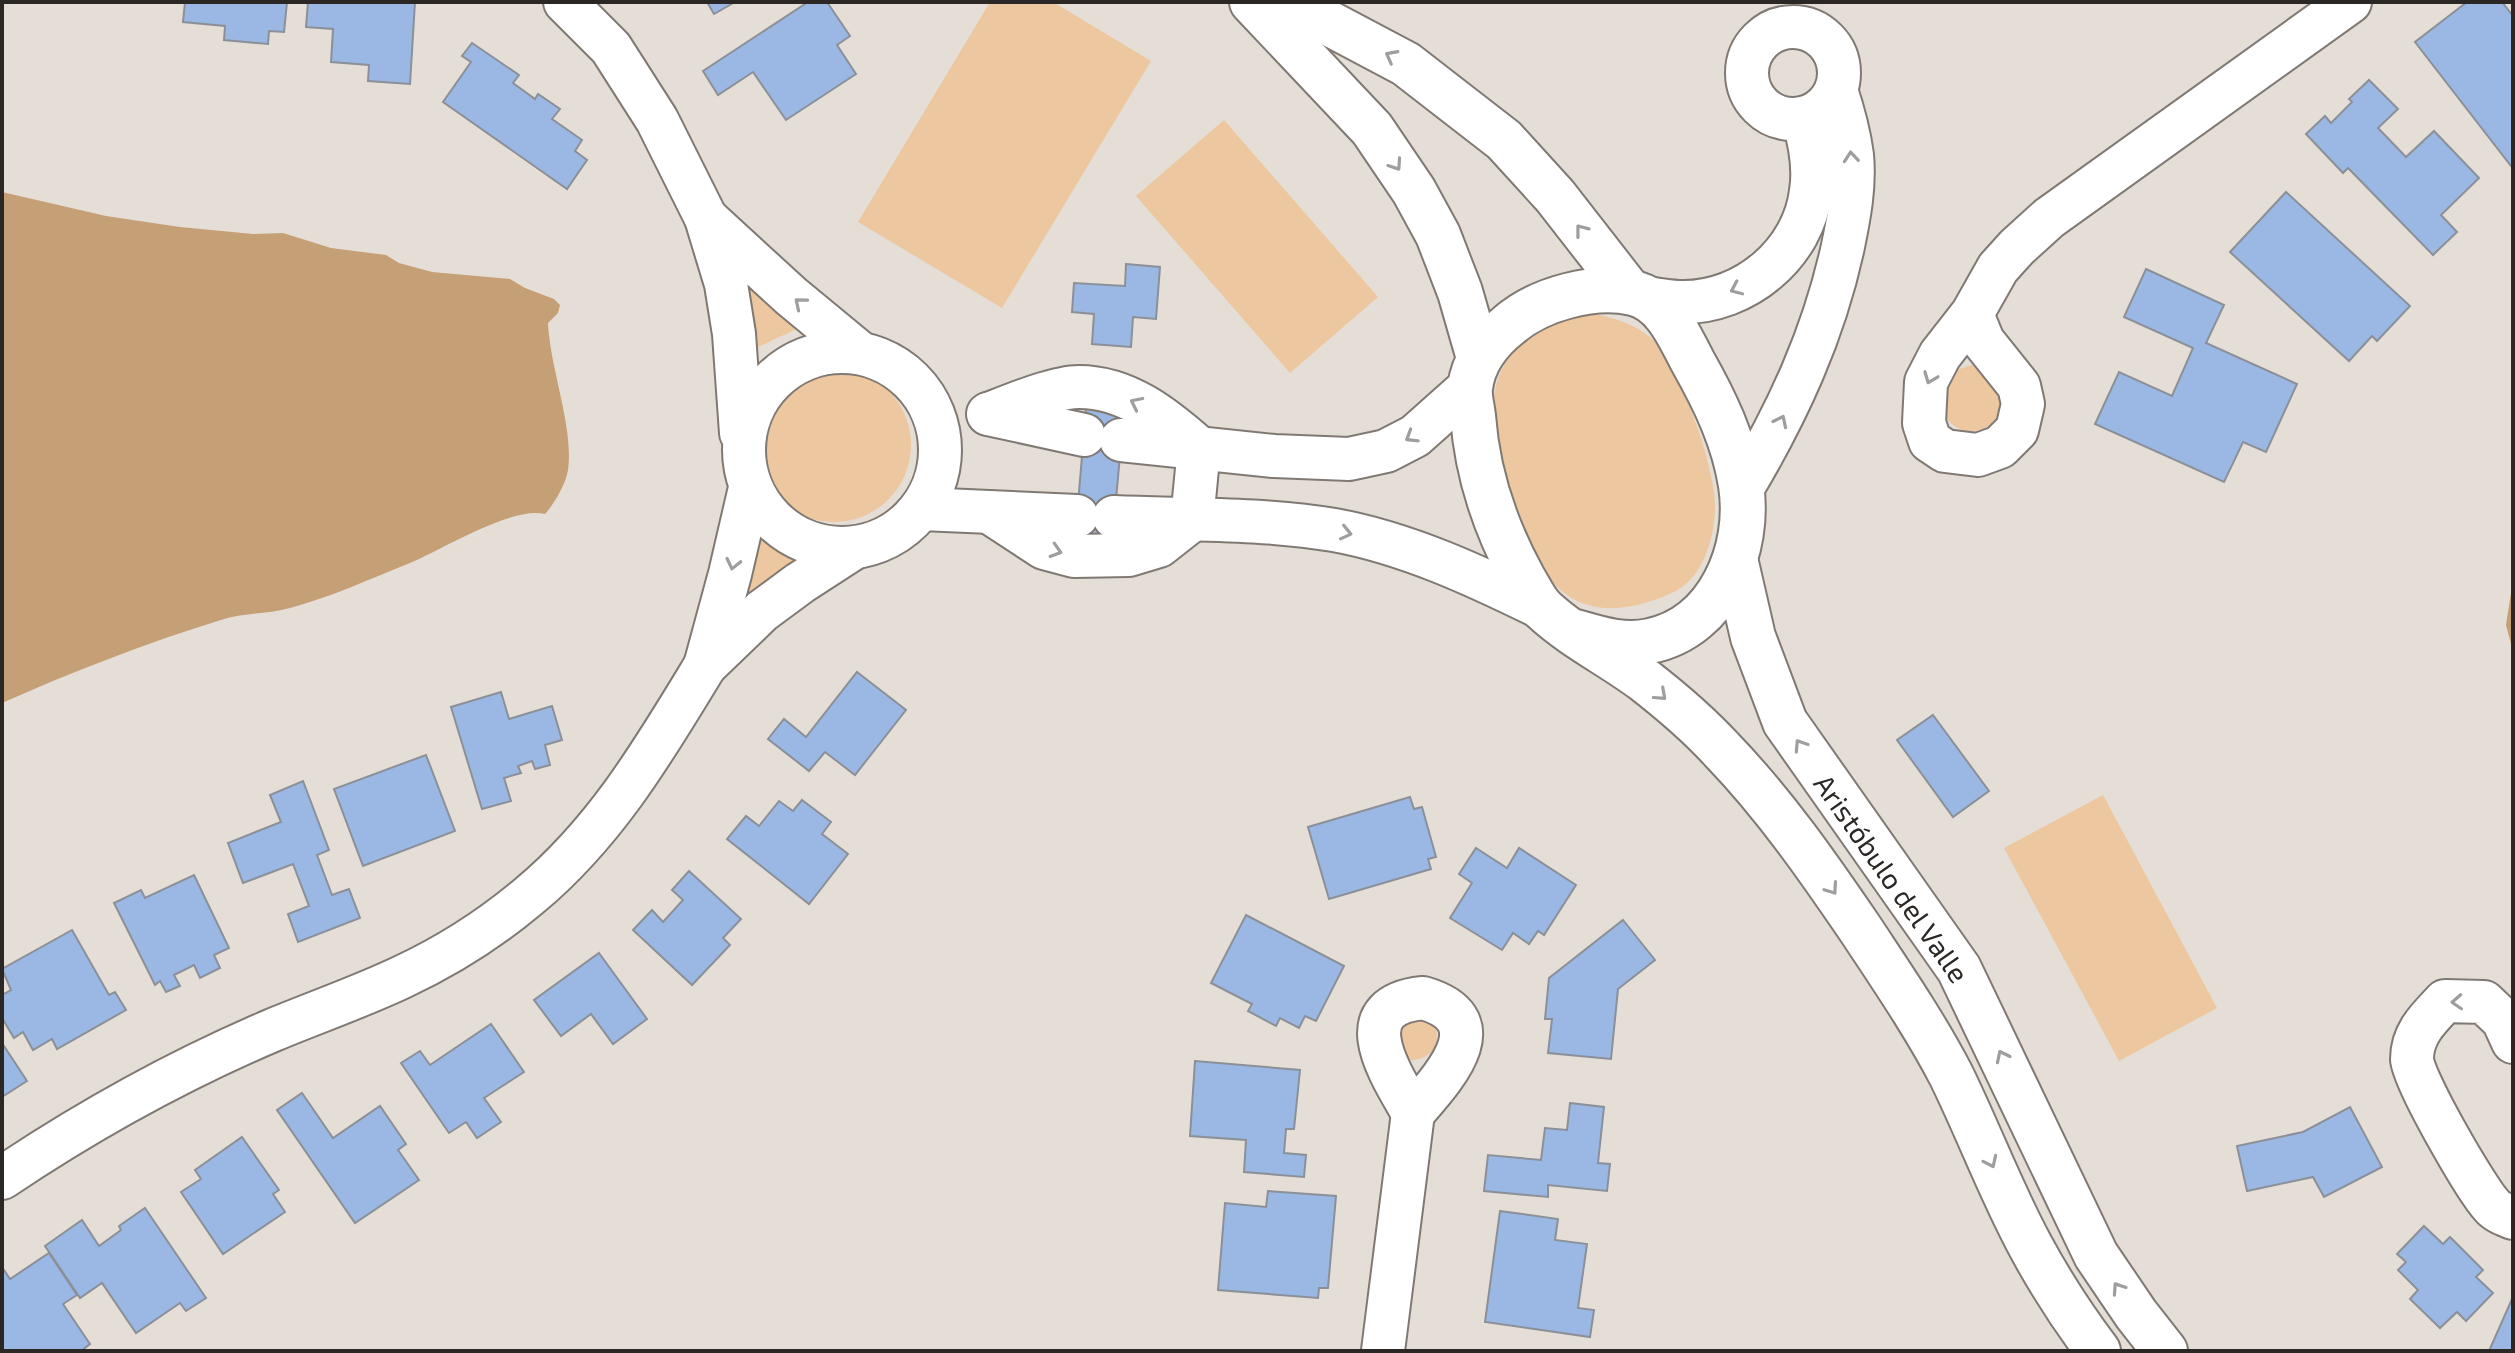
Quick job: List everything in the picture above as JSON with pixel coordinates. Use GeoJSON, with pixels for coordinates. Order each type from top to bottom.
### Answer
{"type":"FeatureCollection","features":[{"type":"Feature","properties":{"kind":"street"},"geometry":{"type":"LineString","coordinates":[[565,2],[619,60],[657,120],[706,218],[726,284],[734,334],[742,446],[744,468],[750,488],[767,516],[792,535],[822,547],[854,548],[878,542],[900,530],[922,509],[936,482],[941,452],[937,422],[924,395],[906,375],[884,361],[860,353],[826,352],[794,363],[767,384],[749,413],[742,446]]}},
{"type":"Feature","properties":{"kind":"street"},"geometry":{"type":"LineString","coordinates":[[1252,2],[1372,129],[1414,191],[1438,235],[1460,292],[1475,372],[1475,450],[1492,510],[1509,552],[1540,607]]}},
{"type":"Feature","properties":{"kind":"street"},"geometry":{"type":"LineString","coordinates":[[1289,2],[1406,64],[1504,140],[1640,295],[1674,326],[1716,404],[1732,445],[1742,489],[1742,523],[1736,563],[1716,599],[1689,625],[1652,641],[1618,643],[1576,632]]}},
{"type":"Feature","properties":{"kind":"street"},"geometry":{"type":"LineString","coordinates":[[1972,314],[1998,268],[2049,218],[2350,2]]}},
{"type":"Feature","properties":{"kind":"street"},"geometry":{"type":"LineString","coordinates":[[1786,15],[1830,45],[1837,59],[1839,74],[1836,90],[1818,112],[1789,119],[1775,115],[1762,107],[1753,96],[1748,81],[1752,53],[1786,15]]}},
{"type":"Feature","properties":{"kind":"street"},"geometry":{"type":"LineString","coordinates":[[1742,489],[1797,388],[1828,304],[1847,225],[1852,191],[1852,157],[1836,90]]}},
{"type":"Feature","properties":{"kind":"street"},"geometry":{"type":"LineString","coordinates":[[924,395],[989,414],[1103,438],[1274,456],[1349,459],[1386,451],[1415,436],[1475,372],[1495,336],[1527,309],[1582,292],[1640,295],[1684,302],[1715,298],[1745,286],[1772,268],[1793,244],[1807,215],[1812,166],[1803,118]]}},
{"type":"Feature","properties":{"kind":"street"},"geometry":{"type":"LineString","coordinates":[[706,218],[791,296],[860,353]]}},
{"type":"Feature","properties":{"kind":"street"},"geometry":{"type":"LineString","coordinates":[[1772,268],[1828,304]]}},
{"type":"Feature","properties":{"kind":"street"},"geometry":{"type":"LineString","coordinates":[[989,414],[1026,400],[1077,387],[1117,393],[1163,416],[1199,448]]}},
{"type":"Feature","properties":{"kind":"street"},"geometry":{"type":"LineString","coordinates":[[989,512],[1044,548],[1074,556],[1129,555],[1159,546],[1192,520],[1199,448]]}},
{"type":"Feature","properties":{"kind":"street"},"geometry":{"type":"LineString","coordinates":[[705,666],[750,488]]}},
{"type":"Feature","properties":{"kind":"street"},"geometry":{"type":"LineString","coordinates":[[922,509],[1268,523],[1334,530],[1380,542],[1477,576],[1540,607]]}},
{"type":"Feature","properties":{"kind":"street"},"geometry":{"type":"LineString","coordinates":[[2,1178],[131,1099],[206,1061],[403,977],[464,943],[519,904],[587,839],[631,785],[705,666],[762,611],[854,548]]}},
{"type":"Feature","properties":{"kind":"street","name":"Aristóbulo del Valle"},"geometry":{"type":"LineString","coordinates":[[1736,563],[1753,637],[1785,722],[1959,969],[2096,1255],[2165,1351]]}},
{"type":"Feature","properties":{"kind":"street","name":"Aristóbulo del Valle"},"geometry":{"type":"LineString","coordinates":[[1540,607],[1647,682],[1710,738],[1785,821],[1928,1034],[1951,1075],[2030,1244],[2066,1308],[2098,1351]]}},
{"type":"Feature","properties":{"kind":"street"},"geometry":{"type":"LineString","coordinates":[[2513,1042],[2503,1020],[2484,1002],[2445,1001],[2420,1027],[2412,1060],[2436,1115],[2474,1180],[2493,1208],[2513,1218]]}},
{"type":"Feature","properties":{"kind":"street"},"geometry":{"type":"LineString","coordinates":[[1383,1351],[1413,1113]]}},
{"type":"Feature","properties":{"kind":"shaded area"},"geometry":{"type":"Polygon","coordinates":[[[990,2],[1053,2],[1151,61],[1002,308],[858,222],[990,2]]]}},
{"type":"Feature","properties":{"kind":"shaded area"},"geometry":{"type":"Polygon","coordinates":[[[1224,120],[1378,297],[1290,373],[1136,196],[1224,120]]]}},
{"type":"Feature","properties":{"kind":"shaded area"},"geometry":{"type":"Polygon","coordinates":[[[2,192],[106,216],[180,227],[253,234],[283,233],[331,248],[386,255],[399,263],[432,272],[510,279],[554,299],[560,305],[558,313],[548,323],[569,453],[567,476],[559,494],[545,514],[531,513],[496,522],[410,563],[335,593],[290,608],[232,617],[196,628],[2,703],[2,192]]]}},
{"type":"Feature","properties":{"kind":"shaded area"},"geometry":{"type":"Polygon","coordinates":[[[739,269],[801,327],[752,350],[739,269]]]}},
{"type":"Feature","properties":{"kind":"shaded area"},"geometry":{"type":"Polygon","coordinates":[[[1596,314],[1638,329],[1662,351],[1694,418],[1714,489],[1710,542],[1694,576],[1663,597],[1622,608],[1580,602],[1558,588],[1544,572],[1511,503],[1493,429],[1493,404],[1498,381],[1508,359],[1524,340],[1554,319],[1596,314]]]}},
{"type":"Feature","properties":{"kind":"shaded area"},"geometry":{"type":"Polygon","coordinates":[[[1971,365],[1982,367],[2005,398],[1993,422],[1969,432],[1946,418],[1939,391],[1951,372],[1971,365]]]}},
{"type":"Feature","properties":{"kind":"shaded area"},"geometry":{"type":"Polygon","coordinates":[[[834,368],[864,374],[889,390],[905,415],[911,445],[905,475],[889,500],[864,516],[834,522],[804,516],[779,500],[763,475],[757,445],[763,415],[779,390],[804,374],[834,368]]]}},
{"type":"Feature","properties":{"kind":"shaded area"},"geometry":{"type":"Polygon","coordinates":[[[748,528],[800,558],[732,617],[748,528]]]}},
{"type":"Feature","properties":{"kind":"shaded area"},"geometry":{"type":"Polygon","coordinates":[[[2513,580],[2513,651],[2506,625],[2513,580]]]}},
{"type":"Feature","properties":{"kind":"shaded area"},"geometry":{"type":"Polygon","coordinates":[[[2103,795],[2217,1008],[2119,1061],[2004,848],[2103,795]]]}},
{"type":"Feature","properties":{"kind":"shaded area"},"geometry":{"type":"Polygon","coordinates":[[[1420,1012],[1436,1028],[1436,1043],[1424,1057],[1403,1059],[1389,1030],[1420,1012]]]}},
{"type":"Feature","properties":{"kind":"building"},"geometry":{"type":"Polygon","coordinates":[[[185,2],[287,2],[284,32],[269,31],[268,44],[224,40],[225,26],[183,22],[185,2]]]}},
{"type":"Feature","properties":{"kind":"building"},"geometry":{"type":"Polygon","coordinates":[[[308,2],[415,2],[410,84],[368,81],[369,65],[331,62],[333,29],[306,27],[308,2]]]}},
{"type":"Feature","properties":{"kind":"building"},"geometry":{"type":"Polygon","coordinates":[[[707,2],[735,2],[714,14],[707,2]]]}},
{"type":"Feature","properties":{"kind":"building"},"geometry":{"type":"Polygon","coordinates":[[[808,2],[827,2],[850,36],[837,45],[856,74],[786,120],[753,72],[718,95],[703,71],[808,2]]]}},
{"type":"Feature","properties":{"kind":"building"},"geometry":{"type":"Polygon","coordinates":[[[2467,2],[2502,2],[2513,16],[2511,166],[2415,42],[2467,2]]]}},
{"type":"Feature","properties":{"kind":"building"},"geometry":{"type":"Polygon","coordinates":[[[472,43],[519,75],[513,83],[535,99],[538,94],[560,109],[552,119],[582,140],[575,151],[587,160],[567,189],[443,102],[471,62],[462,56],[472,43]]]}},
{"type":"Feature","properties":{"kind":"building"},"geometry":{"type":"Polygon","coordinates":[[[2369,80],[2398,109],[2378,128],[2406,157],[2434,131],[2479,178],[2441,215],[2457,232],[2433,255],[2348,168],[2343,173],[2306,134],[2325,116],[2331,123],[2352,102],[2349,99],[2369,80]]]}},
{"type":"Feature","properties":{"kind":"building"},"geometry":{"type":"Polygon","coordinates":[[[2286,192],[2410,306],[2377,341],[2372,336],[2349,361],[2230,252],[2286,192]]]}},
{"type":"Feature","properties":{"kind":"building"},"geometry":{"type":"Polygon","coordinates":[[[1126,264],[1160,267],[1156,319],[1133,317],[1131,347],[1092,344],[1094,314],[1072,312],[1074,283],[1125,286],[1126,264]]]}},
{"type":"Feature","properties":{"kind":"building"},"geometry":{"type":"Polygon","coordinates":[[[2146,269],[2224,305],[2206,343],[2297,384],[2266,452],[2243,442],[2224,482],[2095,424],[2119,372],[2172,396],[2193,348],[2124,317],[2146,269]]]}},
{"type":"Feature","properties":{"kind":"building"},"geometry":{"type":"Polygon","coordinates":[[[1086,408],[1124,412],[1112,543],[1075,540],[1086,408]]]}},
{"type":"Feature","properties":{"kind":"building"},"geometry":{"type":"Polygon","coordinates":[[[857,672],[906,710],[855,775],[825,752],[809,771],[768,739],[784,719],[806,737],[857,672]]]}},
{"type":"Feature","properties":{"kind":"building"},"geometry":{"type":"Polygon","coordinates":[[[501,692],[509,719],[552,706],[562,740],[545,745],[550,765],[535,769],[532,761],[518,766],[521,773],[504,778],[511,801],[482,809],[451,707],[501,692]]]}},
{"type":"Feature","properties":{"kind":"building"},"geometry":{"type":"Polygon","coordinates":[[[1933,715],[1989,791],[1953,817],[1897,740],[1933,715]]]}},
{"type":"Feature","properties":{"kind":"building"},"geometry":{"type":"Polygon","coordinates":[[[426,755],[455,831],[363,866],[334,789],[426,755]]]}},
{"type":"Feature","properties":{"kind":"building"},"geometry":{"type":"Polygon","coordinates":[[[303,781],[329,850],[317,855],[332,895],[349,889],[360,918],[298,942],[288,914],[309,906],[293,864],[243,883],[228,843],[281,822],[270,795],[303,781]]]}},
{"type":"Feature","properties":{"kind":"building"},"geometry":{"type":"Polygon","coordinates":[[[1410,797],[1414,809],[1422,807],[1436,857],[1428,859],[1431,869],[1329,899],[1308,827],[1410,797]]]}},
{"type":"Feature","properties":{"kind":"building"},"geometry":{"type":"Polygon","coordinates":[[[802,800],[831,822],[822,834],[848,854],[809,904],[727,839],[746,816],[759,826],[779,801],[793,811],[802,800]]]}},
{"type":"Feature","properties":{"kind":"building"},"geometry":{"type":"Polygon","coordinates":[[[1476,848],[1507,868],[1519,848],[1576,885],[1544,935],[1538,931],[1529,944],[1513,933],[1502,950],[1450,918],[1472,883],[1459,874],[1476,848]]]}},
{"type":"Feature","properties":{"kind":"building"},"geometry":{"type":"Polygon","coordinates":[[[689,871],[741,919],[723,938],[730,945],[692,985],[633,930],[652,910],[663,922],[683,900],[672,890],[689,871]]]}},
{"type":"Feature","properties":{"kind":"building"},"geometry":{"type":"Polygon","coordinates":[[[194,875],[229,948],[214,955],[220,968],[200,978],[194,965],[174,975],[180,986],[166,992],[160,981],[155,985],[114,903],[141,890],[145,898],[194,875]]]}},
{"type":"Feature","properties":{"kind":"building"},"geometry":{"type":"Polygon","coordinates":[[[1246,915],[1344,966],[1316,1021],[1305,1016],[1299,1028],[1280,1018],[1276,1026],[1248,1011],[1252,1004],[1211,983],[1246,915]]]}},
{"type":"Feature","properties":{"kind":"building"},"geometry":{"type":"Polygon","coordinates":[[[1623,920],[1655,960],[1618,989],[1611,1059],[1548,1053],[1552,1019],[1545,1019],[1549,978],[1623,920]]]}},
{"type":"Feature","properties":{"kind":"building"},"geometry":{"type":"Polygon","coordinates":[[[72,930],[109,995],[115,992],[126,1010],[57,1049],[52,1039],[33,1050],[23,1032],[14,1038],[2,1018],[2,995],[11,990],[2,969],[72,930]]]}},
{"type":"Feature","properties":{"kind":"building"},"geometry":{"type":"Polygon","coordinates":[[[599,953],[647,1019],[613,1044],[591,1014],[561,1036],[534,1000],[599,953]]]}},
{"type":"Feature","properties":{"kind":"building"},"geometry":{"type":"Polygon","coordinates":[[[491,1024],[524,1072],[484,1098],[501,1122],[477,1138],[466,1122],[449,1133],[401,1063],[420,1051],[430,1065],[491,1024]]]}},
{"type":"Feature","properties":{"kind":"building"},"geometry":{"type":"Polygon","coordinates":[[[2,1043],[27,1081],[2,1097],[2,1043]]]}},
{"type":"Feature","properties":{"kind":"building"},"geometry":{"type":"Polygon","coordinates":[[[1195,1061],[1300,1070],[1294,1129],[1286,1129],[1284,1153],[1306,1155],[1304,1177],[1244,1172],[1246,1140],[1190,1136],[1195,1061]]]}},
{"type":"Feature","properties":{"kind":"building"},"geometry":{"type":"Polygon","coordinates":[[[302,1093],[333,1138],[380,1106],[406,1144],[398,1150],[419,1180],[355,1223],[277,1110],[302,1093]]]}},
{"type":"Feature","properties":{"kind":"building"},"geometry":{"type":"Polygon","coordinates":[[[1570,1103],[1604,1107],[1598,1163],[1610,1164],[1607,1191],[1548,1185],[1548,1197],[1484,1191],[1488,1155],[1541,1160],[1545,1128],[1567,1130],[1570,1103]]]}},
{"type":"Feature","properties":{"kind":"building"},"geometry":{"type":"Polygon","coordinates":[[[2350,1107],[2382,1167],[2324,1197],[2313,1177],[2247,1191],[2237,1146],[2303,1132],[2350,1107]]]}},
{"type":"Feature","properties":{"kind":"building"},"geometry":{"type":"Polygon","coordinates":[[[242,1137],[279,1190],[273,1194],[285,1212],[223,1254],[181,1192],[201,1179],[195,1170],[242,1137]]]}},
{"type":"Feature","properties":{"kind":"building"},"geometry":{"type":"Polygon","coordinates":[[[1268,1191],[1336,1196],[1328,1288],[1319,1288],[1318,1298],[1218,1290],[1225,1203],[1266,1207],[1268,1191]]]}},
{"type":"Feature","properties":{"kind":"building"},"geometry":{"type":"Polygon","coordinates":[[[145,1208],[206,1298],[186,1311],[180,1303],[136,1333],[102,1283],[80,1298],[45,1246],[82,1220],[99,1246],[121,1230],[119,1226],[145,1208]]]}},
{"type":"Feature","properties":{"kind":"building"},"geometry":{"type":"Polygon","coordinates":[[[1500,1211],[1558,1219],[1555,1240],[1587,1244],[1578,1308],[1594,1310],[1590,1337],[1485,1322],[1500,1211]]]}},
{"type":"Feature","properties":{"kind":"building"},"geometry":{"type":"Polygon","coordinates":[[[2424,1226],[2443,1244],[2450,1237],[2483,1270],[2476,1277],[2493,1293],[2466,1321],[2457,1312],[2440,1328],[2410,1299],[2418,1290],[2398,1270],[2406,1262],[2397,1254],[2424,1226]]]}},
{"type":"Feature","properties":{"kind":"building"},"geometry":{"type":"Polygon","coordinates":[[[49,1253],[77,1295],[63,1304],[90,1344],[81,1351],[2,1351],[2,1267],[10,1279],[49,1253]]]}},
{"type":"Feature","properties":{"kind":"building"},"geometry":{"type":"Polygon","coordinates":[[[2512,1299],[2513,1351],[2489,1351],[2512,1299]]]}}]}
